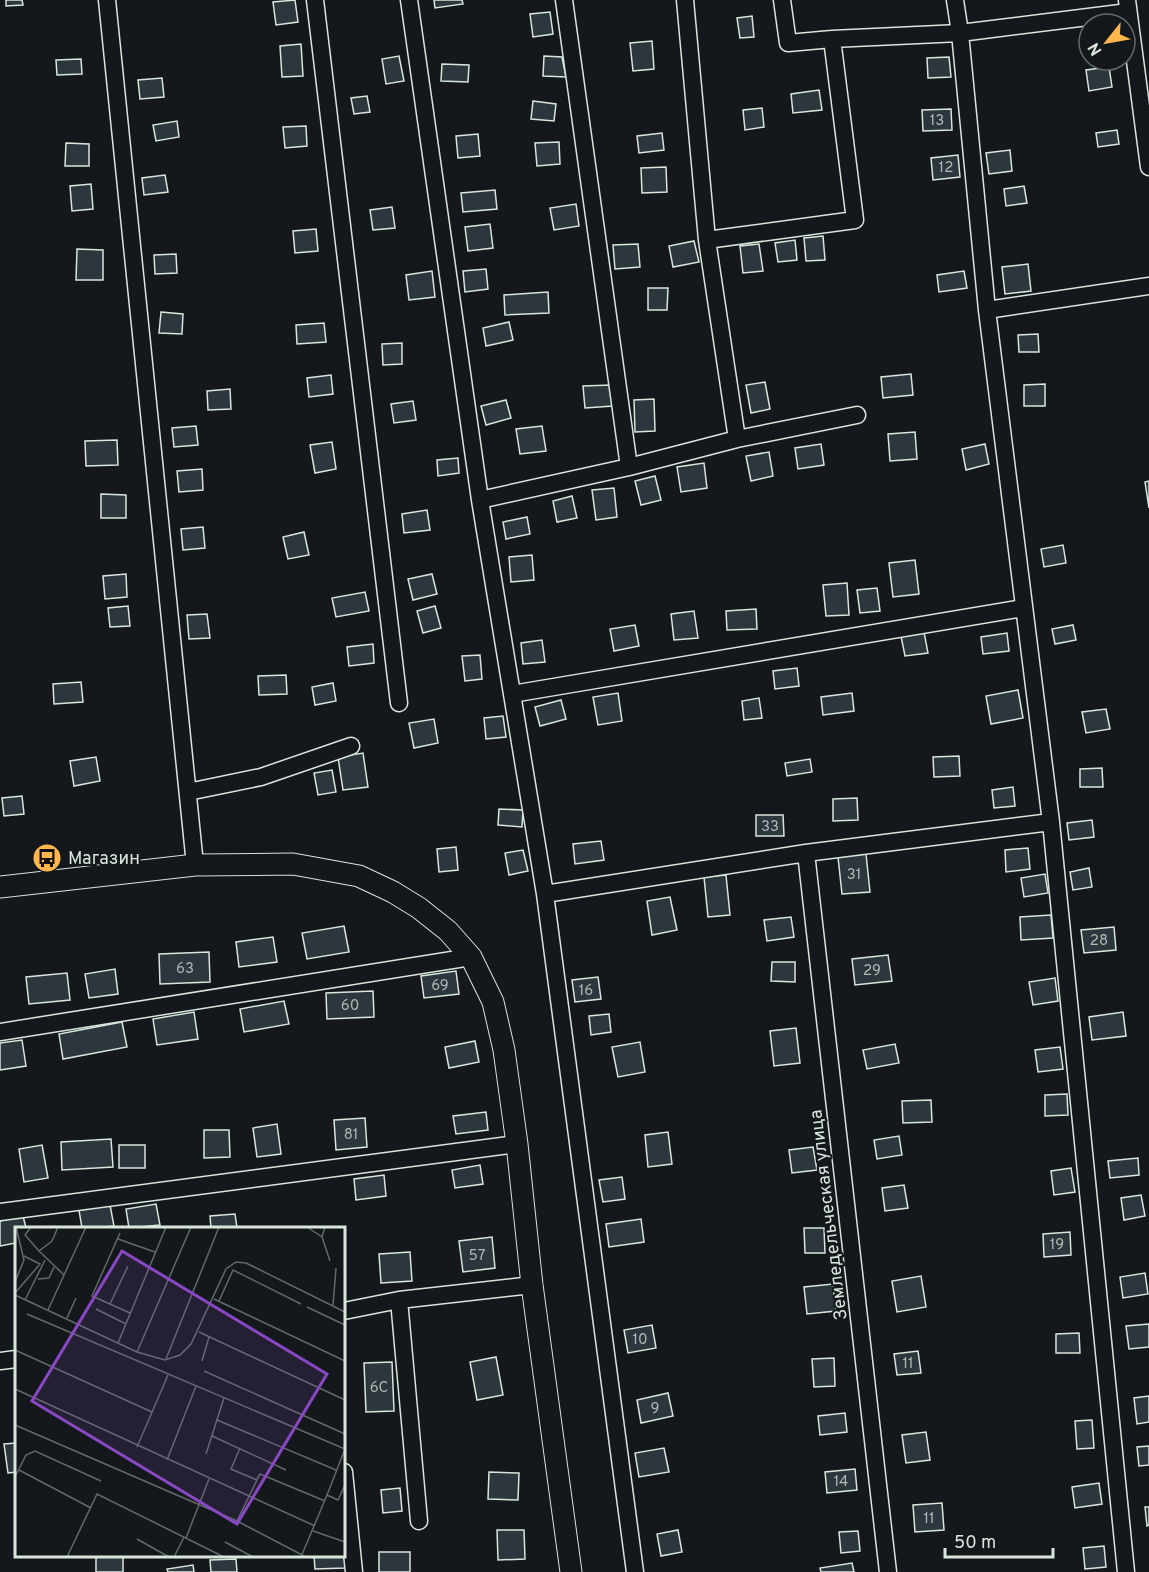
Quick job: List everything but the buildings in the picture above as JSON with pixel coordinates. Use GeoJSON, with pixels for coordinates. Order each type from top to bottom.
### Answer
{"type":"FeatureCollection","features":[{"type":"Feature","properties":{"kind":"main road"},"geometry":{"type":"LineString","coordinates":[[0,887],[195,865],[293,864],[359,876],[393,892],[419,908],[448,931],[471,957],[493,1002],[504,1050],[532,1285],[571,1572]]}},
{"type":"Feature","properties":{"kind":"street"},"geometry":{"type":"LineString","coordinates":[[107,0],[195,865]]}},
{"type":"Feature","properties":{"kind":"street"},"geometry":{"type":"LineString","coordinates":[[315,0],[399,703]]}},
{"type":"Feature","properties":{"kind":"street"},"geometry":{"type":"LineString","coordinates":[[409,0],[480,500],[545,894],[635,1572]]}},
{"type":"Feature","properties":{"kind":"street"},"geometry":{"type":"LineString","coordinates":[[564,0],[629,467]]}},
{"type":"Feature","properties":{"kind":"street"},"geometry":{"type":"LineString","coordinates":[[685,0],[707,240],[737,439]]}},
{"type":"Feature","properties":{"kind":"street"},"geometry":{"type":"LineString","coordinates":[[782,0],[788,43],[960,33],[1128,6],[1149,167]]}},
{"type":"Feature","properties":{"kind":"street"},"geometry":{"type":"LineString","coordinates":[[955,0],[987,310],[1051,822],[1126,1572]]}},
{"type":"Feature","properties":{"kind":"street"},"geometry":{"type":"LineString","coordinates":[[707,240],[855,220],[832,39]]}},
{"type":"Feature","properties":{"kind":"street"},"geometry":{"type":"LineString","coordinates":[[987,310],[1149,286]]}},
{"type":"Feature","properties":{"kind":"street"},"geometry":{"type":"LineString","coordinates":[[480,500],[629,467],[737,439],[857,415]]}},
{"type":"Feature","properties":{"kind":"street"},"geometry":{"type":"LineString","coordinates":[[512,694],[1023,608]]}},
{"type":"Feature","properties":{"kind":"street"},"geometry":{"type":"LineString","coordinates":[[188,792],[261,777],[351,746]]}},
{"type":"Feature","properties":{"kind":"street"},"geometry":{"type":"LineString","coordinates":[[545,894],[806,853],[1051,822]]}},
{"type":"Feature","properties":{"kind":"street","name":"Земледельческая улица"},"geometry":{"type":"LineString","coordinates":[[806,853],[888,1572]]}},
{"type":"Feature","properties":{"kind":"street"},"geometry":{"type":"LineString","coordinates":[[0,1032],[471,957]]}},
{"type":"Feature","properties":{"kind":"street"},"geometry":{"type":"LineString","coordinates":[[0,1212],[517,1144]]}},
{"type":"Feature","properties":{"kind":"street"},"geometry":{"type":"LineString","coordinates":[[345,1311],[399,1300],[532,1285]]}},
{"type":"Feature","properties":{"kind":"street"},"geometry":{"type":"LineString","coordinates":[[399,1300],[419,1521]]}},
{"type":"Feature","properties":{"kind":"street"},"geometry":{"type":"LineString","coordinates":[[0,1361],[15,1359]]}},
{"type":"Feature","properties":{"kind":"street"},"geometry":{"type":"LineString","coordinates":[[345,1482],[354,1572]]}},
{"type":"Feature","properties":{"kind":"place","name":"Магазин"},"geometry":{"type":"Point","coordinates":[47,858]}}]}
